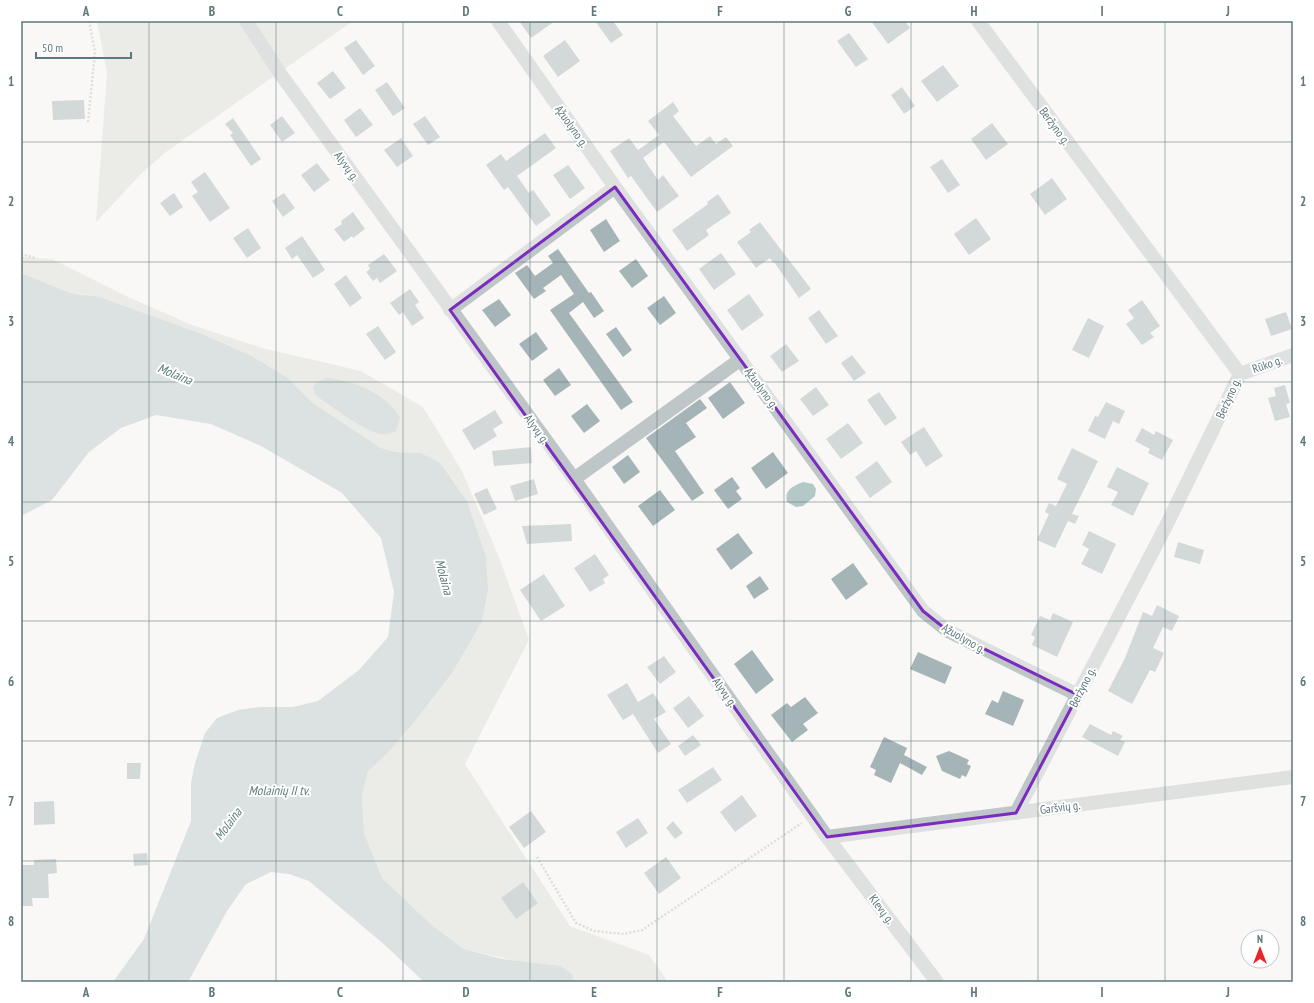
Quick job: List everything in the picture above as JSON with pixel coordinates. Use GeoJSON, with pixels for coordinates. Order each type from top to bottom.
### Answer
{"type":"FeatureCollection","features":[{"type":"Feature","properties":{"kind":"street","name":"Alyvų g."},"geometry":{"type":"LineString","coordinates":[[246,21],[284,78],[450,310],[574,479],[827,837]]}},
{"type":"Feature","properties":{"kind":"street","name":"Ąžuolyno g."},"geometry":{"type":"LineString","coordinates":[[498,21],[615,187],[923,611],[948,631],[1078,695]]}},
{"type":"Feature","properties":{"kind":"street","name":"Beržyno g."},"geometry":{"type":"LineString","coordinates":[[978,21],[1240,374],[1166,526],[1016,813]]}},
{"type":"Feature","properties":{"kind":"street"},"geometry":{"type":"LineString","coordinates":[[450,310],[615,187]]}},
{"type":"Feature","properties":{"kind":"street","name":"Rūko g."},"geometry":{"type":"LineString","coordinates":[[1240,374],[1293,355]]}},
{"type":"Feature","properties":{"kind":"street"},"geometry":{"type":"LineString","coordinates":[[574,479],[741,359]]}},
{"type":"Feature","properties":{"kind":"street","name":"Garšvių g."},"geometry":{"type":"LineString","coordinates":[[827,837],[1293,777]]}},
{"type":"Feature","properties":{"kind":"street","name":"Klevų g."},"geometry":{"type":"LineString","coordinates":[[827,837],[937,982]]}},
{"type":"Feature","properties":{"kind":"path"},"geometry":{"type":"LineString","coordinates":[[88,122],[95,52],[89,21]]}},
{"type":"Feature","properties":{"kind":"path"},"geometry":{"type":"LineString","coordinates":[[21,254],[35,258]]}},
{"type":"Feature","properties":{"kind":"path"},"geometry":{"type":"LineString","coordinates":[[537,857],[576,923],[594,931],[624,934],[642,930],[812,816]]}},
{"type":"Feature","properties":{"kind":"highlighted area"},"geometry":{"type":"Polygon","coordinates":[[[615,187],[923,611],[948,631],[1078,695],[1016,813],[827,837],[450,310],[615,187]]]}},
{"type":"Feature","properties":{"kind":"shaded area"},"geometry":{"type":"Polygon","coordinates":[[[97,21],[353,21],[166,152],[142,173],[96,222],[107,73],[97,21]]]}},
{"type":"Feature","properties":{"kind":"shaded area"},"geometry":{"type":"Polygon","coordinates":[[[21,257],[52,259],[128,297],[192,325],[262,348],[361,371],[423,407],[462,471],[499,557],[529,640],[465,764],[570,926],[649,955],[668,982],[574,982],[572,974],[464,949],[434,927],[382,878],[364,833],[362,796],[368,771],[383,758],[412,725],[452,673],[486,556],[467,501],[439,462],[421,453],[396,452],[381,448],[313,403],[288,378],[252,356],[202,334],[83,294],[70,293],[26,276],[21,273],[21,257]]]}},
{"type":"Feature","properties":{"kind":"water","name":"Molainių II tv."},"geometry":{"type":"Polygon","coordinates":[[[21,273],[70,293],[99,297],[202,334],[252,356],[288,378],[313,403],[381,448],[396,452],[421,453],[439,462],[467,501],[486,556],[488,590],[482,621],[452,673],[412,725],[383,758],[368,771],[362,796],[364,833],[382,878],[434,927],[464,949],[502,959],[560,966],[572,974],[574,982],[424,982],[386,946],[309,881],[289,874],[271,872],[246,884],[227,911],[188,982],[113,982],[144,939],[191,821],[191,783],[195,763],[205,733],[217,718],[238,710],[260,707],[293,707],[318,701],[359,670],[388,637],[394,592],[381,538],[342,493],[261,446],[211,424],[156,415],[121,428],[89,452],[52,500],[21,516],[21,273]]]}},
{"type":"Feature","properties":{"kind":"water"},"geometry":{"type":"Polygon","coordinates":[[[327,378],[358,385],[378,395],[386,401],[400,417],[396,431],[385,434],[374,432],[357,423],[315,395],[313,387],[317,382],[327,378]]]}},
{"type":"Feature","properties":{"kind":"water"},"geometry":{"type":"Polygon","coordinates":[[[803,482],[813,484],[816,489],[815,496],[803,506],[796,507],[787,502],[787,494],[790,489],[803,482]]]}},
{"type":"Feature","properties":{"kind":"building"},"geometry":{"type":"Polygon","coordinates":[[[519,21],[555,21],[531,38],[519,21]]]}},
{"type":"Feature","properties":{"kind":"building"},"geometry":{"type":"Polygon","coordinates":[[[595,21],[613,21],[623,35],[611,43],[595,21]]]}},
{"type":"Feature","properties":{"kind":"building"},"geometry":{"type":"Polygon","coordinates":[[[871,21],[905,21],[910,28],[888,44],[871,21]]]}},
{"type":"Feature","properties":{"kind":"building"},"geometry":{"type":"Polygon","coordinates":[[[849,33],[868,59],[856,67],[837,41],[849,33]]]}},
{"type":"Feature","properties":{"kind":"building"},"geometry":{"type":"Polygon","coordinates":[[[356,40],[375,66],[363,75],[344,48],[356,40]]]}},
{"type":"Feature","properties":{"kind":"building"},"geometry":{"type":"Polygon","coordinates":[[[565,40],[580,61],[558,77],[543,56],[565,40]]]}},
{"type":"Feature","properties":{"kind":"building"},"geometry":{"type":"Polygon","coordinates":[[[943,65],[959,86],[937,102],[921,81],[943,65]]]}},
{"type":"Feature","properties":{"kind":"building"},"geometry":{"type":"Polygon","coordinates":[[[333,71],[346,88],[330,99],[317,83],[333,71]]]}},
{"type":"Feature","properties":{"kind":"building"},"geometry":{"type":"Polygon","coordinates":[[[387,82],[405,108],[393,116],[375,90],[387,82]]]}},
{"type":"Feature","properties":{"kind":"building"},"geometry":{"type":"Polygon","coordinates":[[[902,87],[915,106],[904,114],[891,95],[902,87]]]}},
{"type":"Feature","properties":{"kind":"building"},"geometry":{"type":"Polygon","coordinates":[[[84,100],[85,119],[53,120],[52,101],[84,100]]]}},
{"type":"Feature","properties":{"kind":"building"},"geometry":{"type":"Polygon","coordinates":[[[673,102],[679,111],[673,116],[696,146],[710,136],[716,144],[726,137],[733,146],[691,177],[664,142],[643,158],[658,180],[663,175],[679,196],[657,212],[631,176],[628,178],[610,151],[629,138],[638,150],[659,135],[648,121],[673,102]]]}},
{"type":"Feature","properties":{"kind":"building"},"geometry":{"type":"Polygon","coordinates":[[[360,108],[373,125],[356,137],[344,120],[360,108]]]}},
{"type":"Feature","properties":{"kind":"building"},"geometry":{"type":"Polygon","coordinates":[[[282,116],[295,133],[282,142],[270,125],[282,116]]]}},
{"type":"Feature","properties":{"kind":"building"},"geometry":{"type":"Polygon","coordinates":[[[425,116],[440,137],[428,145],[413,124],[425,116]]]}},
{"type":"Feature","properties":{"kind":"building"},"geometry":{"type":"Polygon","coordinates":[[[233,118],[261,159],[251,166],[230,135],[233,133],[225,124],[233,118]]]}},
{"type":"Feature","properties":{"kind":"building"},"geometry":{"type":"Polygon","coordinates":[[[992,123],[1008,144],[986,160],[971,139],[992,123]]]}},
{"type":"Feature","properties":{"kind":"building"},"geometry":{"type":"Polygon","coordinates":[[[545,133],[556,148],[517,176],[529,193],[533,190],[551,215],[536,226],[508,187],[504,190],[486,165],[501,154],[506,161],[545,133]]]}},
{"type":"Feature","properties":{"kind":"building"},"geometry":{"type":"Polygon","coordinates":[[[401,138],[413,156],[397,167],[384,150],[401,138]]]}},
{"type":"Feature","properties":{"kind":"building"},"geometry":{"type":"Polygon","coordinates":[[[942,159],[960,185],[948,193],[930,167],[942,159]]]}},
{"type":"Feature","properties":{"kind":"building"},"geometry":{"type":"Polygon","coordinates":[[[317,163],[330,180],[314,192],[301,175],[317,163]]]}},
{"type":"Feature","properties":{"kind":"building"},"geometry":{"type":"Polygon","coordinates":[[[568,165],[585,188],[570,199],[553,175],[568,165]]]}},
{"type":"Feature","properties":{"kind":"building"},"geometry":{"type":"Polygon","coordinates":[[[205,172],[230,208],[210,222],[192,196],[198,192],[191,182],[205,172]]]}},
{"type":"Feature","properties":{"kind":"building"},"geometry":{"type":"Polygon","coordinates":[[[1052,178],[1067,199],[1045,215],[1030,194],[1052,178]]]}},
{"type":"Feature","properties":{"kind":"building"},"geometry":{"type":"Polygon","coordinates":[[[174,193],[183,207],[170,216],[160,203],[174,193]]]}},
{"type":"Feature","properties":{"kind":"building"},"geometry":{"type":"Polygon","coordinates":[[[284,193],[295,208],[283,217],[272,201],[284,193]]]}},
{"type":"Feature","properties":{"kind":"building"},"geometry":{"type":"Polygon","coordinates":[[[718,194],[731,213],[706,230],[709,235],[687,251],[672,230],[708,204],[707,202],[718,194]]]}},
{"type":"Feature","properties":{"kind":"building"},"geometry":{"type":"Polygon","coordinates":[[[353,212],[365,229],[353,238],[352,236],[344,242],[334,229],[342,224],[341,221],[353,212]]]}},
{"type":"Feature","properties":{"kind":"building"},"geometry":{"type":"Polygon","coordinates":[[[976,218],[991,239],[969,255],[954,234],[976,218]]]}},
{"type":"Feature","properties":{"kind":"building"},"geometry":{"type":"Polygon","coordinates":[[[606,219],[620,241],[604,252],[590,230],[606,219]]]}},
{"type":"Feature","properties":{"kind":"building"},"geometry":{"type":"Polygon","coordinates":[[[760,222],[811,289],[799,298],[770,258],[756,268],[737,242],[751,232],[749,230],[760,222]]]}},
{"type":"Feature","properties":{"kind":"building"},"geometry":{"type":"Polygon","coordinates":[[[248,228],[261,248],[247,258],[233,238],[248,228]]]}},
{"type":"Feature","properties":{"kind":"building"},"geometry":{"type":"Polygon","coordinates":[[[302,236],[325,270],[313,278],[297,255],[292,259],[285,248],[302,236]]]}},
{"type":"Feature","properties":{"kind":"building"},"geometry":{"type":"Polygon","coordinates":[[[558,249],[589,293],[591,292],[604,311],[594,318],[583,302],[569,313],[633,402],[621,410],[550,310],[574,294],[561,275],[543,288],[546,291],[534,299],[515,273],[527,265],[535,276],[553,263],[548,256],[558,249]]]}},
{"type":"Feature","properties":{"kind":"building"},"geometry":{"type":"Polygon","coordinates":[[[721,253],[736,274],[714,290],[699,269],[721,253]]]}},
{"type":"Feature","properties":{"kind":"building"},"geometry":{"type":"Polygon","coordinates":[[[384,254],[397,271],[380,283],[377,278],[373,281],[366,272],[370,269],[368,265],[384,254]]]}},
{"type":"Feature","properties":{"kind":"building"},"geometry":{"type":"Polygon","coordinates":[[[636,259],[648,276],[632,288],[619,271],[636,259]]]}},
{"type":"Feature","properties":{"kind":"building"},"geometry":{"type":"Polygon","coordinates":[[[346,275],[362,298],[350,307],[334,284],[346,275]]]}},
{"type":"Feature","properties":{"kind":"building"},"geometry":{"type":"Polygon","coordinates":[[[410,289],[419,302],[415,305],[424,318],[412,326],[403,312],[399,315],[390,303],[410,289]]]}},
{"type":"Feature","properties":{"kind":"building"},"geometry":{"type":"Polygon","coordinates":[[[749,294],[764,315],[742,331],[727,310],[749,294]]]}},
{"type":"Feature","properties":{"kind":"building"},"geometry":{"type":"Polygon","coordinates":[[[664,296],[676,313],[660,325],[647,308],[664,296]]]}},
{"type":"Feature","properties":{"kind":"building"},"geometry":{"type":"Polygon","coordinates":[[[499,299],[511,315],[495,327],[482,310],[499,299]]]}},
{"type":"Feature","properties":{"kind":"building"},"geometry":{"type":"Polygon","coordinates":[[[1142,300],[1160,326],[1150,333],[1154,337],[1142,345],[1126,324],[1134,318],[1128,310],[1142,300]]]}},
{"type":"Feature","properties":{"kind":"building"},"geometry":{"type":"Polygon","coordinates":[[[819,310],[838,336],[826,344],[808,318],[819,310]]]}},
{"type":"Feature","properties":{"kind":"building"},"geometry":{"type":"Polygon","coordinates":[[[1286,312],[1292,329],[1271,336],[1265,319],[1286,312]]]}},
{"type":"Feature","properties":{"kind":"building"},"geometry":{"type":"Polygon","coordinates":[[[1088,318],[1104,326],[1089,358],[1072,350],[1088,318]]]}},
{"type":"Feature","properties":{"kind":"building"},"geometry":{"type":"Polygon","coordinates":[[[378,326],[396,352],[385,360],[366,334],[378,326]]]}},
{"type":"Feature","properties":{"kind":"building"},"geometry":{"type":"Polygon","coordinates":[[[616,327],[632,350],[623,357],[606,334],[616,327]]]}},
{"type":"Feature","properties":{"kind":"building"},"geometry":{"type":"Polygon","coordinates":[[[536,332],[548,349],[532,361],[519,344],[536,332]]]}},
{"type":"Feature","properties":{"kind":"building"},"geometry":{"type":"Polygon","coordinates":[[[786,344],[799,361],[782,372],[770,356],[786,344]]]}},
{"type":"Feature","properties":{"kind":"building"},"geometry":{"type":"Polygon","coordinates":[[[852,355],[866,373],[854,381],[841,363],[852,355]]]}},
{"type":"Feature","properties":{"kind":"building"},"geometry":{"type":"Polygon","coordinates":[[[559,368],[571,385],[555,396],[543,380],[559,368]]]}},
{"type":"Feature","properties":{"kind":"building"},"geometry":{"type":"Polygon","coordinates":[[[730,382],[745,403],[723,419],[708,398],[730,382]]]}},
{"type":"Feature","properties":{"kind":"building"},"geometry":{"type":"Polygon","coordinates":[[[1285,385],[1290,403],[1286,404],[1290,417],[1275,421],[1268,398],[1276,396],[1274,388],[1285,385]]]}},
{"type":"Feature","properties":{"kind":"building"},"geometry":{"type":"Polygon","coordinates":[[[816,387],[829,405],[813,416],[800,399],[816,387]]]}},
{"type":"Feature","properties":{"kind":"building"},"geometry":{"type":"Polygon","coordinates":[[[879,392],[897,418],[885,426],[867,400],[879,392]]]}},
{"type":"Feature","properties":{"kind":"building"},"geometry":{"type":"Polygon","coordinates":[[[700,399],[707,408],[686,423],[696,437],[675,451],[704,493],[692,501],[646,438],[700,399]]]}},
{"type":"Feature","properties":{"kind":"building"},"geometry":{"type":"Polygon","coordinates":[[[1106,402],[1125,411],[1119,424],[1113,421],[1105,439],[1088,431],[1095,416],[1098,417],[1106,402]]]}},
{"type":"Feature","properties":{"kind":"building"},"geometry":{"type":"Polygon","coordinates":[[[587,404],[600,421],[584,433],[571,416],[587,404]]]}},
{"type":"Feature","properties":{"kind":"building"},"geometry":{"type":"Polygon","coordinates":[[[495,410],[503,423],[493,429],[497,436],[474,450],[462,430],[495,410]]]}},
{"type":"Feature","properties":{"kind":"building"},"geometry":{"type":"Polygon","coordinates":[[[848,423],[863,443],[841,459],[826,439],[848,423]]]}},
{"type":"Feature","properties":{"kind":"building"},"geometry":{"type":"Polygon","coordinates":[[[924,427],[943,456],[926,467],[916,451],[910,455],[901,442],[924,427]]]}},
{"type":"Feature","properties":{"kind":"building"},"geometry":{"type":"Polygon","coordinates":[[[1142,428],[1154,435],[1156,431],[1173,440],[1162,460],[1148,453],[1150,449],[1135,441],[1142,428]]]}},
{"type":"Feature","properties":{"kind":"building"},"geometry":{"type":"Polygon","coordinates":[[[531,447],[532,463],[494,466],[492,451],[531,447]]]}},
{"type":"Feature","properties":{"kind":"building"},"geometry":{"type":"Polygon","coordinates":[[[1072,448],[1098,461],[1072,514],[1079,516],[1075,524],[1068,521],[1055,548],[1037,540],[1049,514],[1045,512],[1049,503],[1056,506],[1067,484],[1057,479],[1072,448]]]}},
{"type":"Feature","properties":{"kind":"building"},"geometry":{"type":"Polygon","coordinates":[[[773,452],[788,473],[766,489],[751,468],[773,452]]]}},
{"type":"Feature","properties":{"kind":"building"},"geometry":{"type":"Polygon","coordinates":[[[628,455],[640,472],[624,484],[612,467],[628,455]]]}},
{"type":"Feature","properties":{"kind":"building"},"geometry":{"type":"Polygon","coordinates":[[[877,461],[892,482],[870,498],[855,477],[877,461]]]}},
{"type":"Feature","properties":{"kind":"building"},"geometry":{"type":"Polygon","coordinates":[[[1117,467],[1149,483],[1133,516],[1111,505],[1118,492],[1107,487],[1117,467]]]}},
{"type":"Feature","properties":{"kind":"building"},"geometry":{"type":"Polygon","coordinates":[[[732,477],[740,488],[736,491],[742,499],[728,509],[714,490],[732,477]]]}},
{"type":"Feature","properties":{"kind":"building"},"geometry":{"type":"Polygon","coordinates":[[[534,479],[538,494],[515,501],[510,486],[534,479]]]}},
{"type":"Feature","properties":{"kind":"building"},"geometry":{"type":"Polygon","coordinates":[[[487,488],[497,509],[484,515],[474,494],[487,488]]]}},
{"type":"Feature","properties":{"kind":"building"},"geometry":{"type":"Polygon","coordinates":[[[660,490],[675,510],[653,526],[638,506],[660,490]]]}},
{"type":"Feature","properties":{"kind":"building"},"geometry":{"type":"Polygon","coordinates":[[[571,524],[572,541],[527,544],[522,526],[571,524]]]}},
{"type":"Feature","properties":{"kind":"building"},"geometry":{"type":"Polygon","coordinates":[[[1089,531],[1116,544],[1102,574],[1081,564],[1089,549],[1082,545],[1089,531]]]}},
{"type":"Feature","properties":{"kind":"building"},"geometry":{"type":"Polygon","coordinates":[[[738,533],[753,553],[731,570],[716,549],[738,533]]]}},
{"type":"Feature","properties":{"kind":"building"},"geometry":{"type":"Polygon","coordinates":[[[1178,542],[1204,550],[1200,564],[1174,557],[1178,542]]]}},
{"type":"Feature","properties":{"kind":"building"},"geometry":{"type":"Polygon","coordinates":[[[595,554],[609,575],[603,579],[605,583],[590,592],[574,568],[595,554]]]}},
{"type":"Feature","properties":{"kind":"building"},"geometry":{"type":"Polygon","coordinates":[[[853,563],[868,584],[846,600],[831,579],[853,563]]]}},
{"type":"Feature","properties":{"kind":"building"},"geometry":{"type":"Polygon","coordinates":[[[544,574],[565,606],[541,621],[520,590],[544,574]]]}},
{"type":"Feature","properties":{"kind":"building"},"geometry":{"type":"Polygon","coordinates":[[[760,576],[769,589],[754,599],[746,586],[760,576]]]}},
{"type":"Feature","properties":{"kind":"building"},"geometry":{"type":"Polygon","coordinates":[[[1157,605],[1179,616],[1172,631],[1163,627],[1153,648],[1164,653],[1155,672],[1150,670],[1132,704],[1108,691],[1125,658],[1143,612],[1152,616],[1157,605]]]}},
{"type":"Feature","properties":{"kind":"building"},"geometry":{"type":"Polygon","coordinates":[[[1053,613],[1073,622],[1057,657],[1032,645],[1035,637],[1031,635],[1040,616],[1050,620],[1053,613]]]}},
{"type":"Feature","properties":{"kind":"building"},"geometry":{"type":"Polygon","coordinates":[[[752,650],[774,680],[756,694],[734,664],[752,650]]]}},
{"type":"Feature","properties":{"kind":"building"},"geometry":{"type":"Polygon","coordinates":[[[918,652],[952,667],[945,684],[910,669],[918,652]]]}},
{"type":"Feature","properties":{"kind":"building"},"geometry":{"type":"Polygon","coordinates":[[[664,656],[676,672],[660,684],[647,667],[664,656]]]}},
{"type":"Feature","properties":{"kind":"building"},"geometry":{"type":"Polygon","coordinates":[[[627,683],[638,702],[653,693],[666,712],[654,719],[671,744],[658,753],[633,714],[623,720],[607,695],[627,683]]]}},
{"type":"Feature","properties":{"kind":"building"},"geometry":{"type":"Polygon","coordinates":[[[1003,691],[1024,700],[1013,726],[985,714],[992,700],[998,703],[1003,691]]]}},
{"type":"Feature","properties":{"kind":"building"},"geometry":{"type":"Polygon","coordinates":[[[689,696],[704,716],[688,728],[673,708],[689,696]]]}},
{"type":"Feature","properties":{"kind":"building"},"geometry":{"type":"Polygon","coordinates":[[[805,697],[818,713],[803,724],[808,730],[792,742],[771,715],[787,703],[791,707],[805,697]]]}},
{"type":"Feature","properties":{"kind":"building"},"geometry":{"type":"Polygon","coordinates":[[[1090,724],[1111,735],[1113,731],[1123,736],[1120,740],[1125,742],[1118,756],[1082,737],[1090,724]]]}},
{"type":"Feature","properties":{"kind":"building"},"geometry":{"type":"Polygon","coordinates":[[[693,735],[701,745],[685,756],[678,746],[693,735]]]}},
{"type":"Feature","properties":{"kind":"building"},"geometry":{"type":"Polygon","coordinates":[[[884,737],[907,748],[904,755],[927,767],[922,775],[900,763],[891,783],[874,775],[876,770],[870,767],[884,737]]]}},
{"type":"Feature","properties":{"kind":"building"},"geometry":{"type":"Polygon","coordinates":[[[949,751],[969,760],[967,764],[971,766],[966,777],[962,775],[960,779],[942,771],[936,756],[949,751]]]}},
{"type":"Feature","properties":{"kind":"building"},"geometry":{"type":"Polygon","coordinates":[[[127,763],[141,763],[140,779],[127,779],[127,763]]]}},
{"type":"Feature","properties":{"kind":"building"},"geometry":{"type":"Polygon","coordinates":[[[713,767],[722,780],[687,803],[678,790],[713,767]]]}},
{"type":"Feature","properties":{"kind":"building"},"geometry":{"type":"Polygon","coordinates":[[[742,795],[757,816],[735,832],[720,812],[742,795]]]}},
{"type":"Feature","properties":{"kind":"building"},"geometry":{"type":"Polygon","coordinates":[[[54,801],[55,824],[34,825],[34,802],[54,801]]]}},
{"type":"Feature","properties":{"kind":"building"},"geometry":{"type":"Polygon","coordinates":[[[531,811],[546,832],[524,848],[509,827],[531,811]]]}},
{"type":"Feature","properties":{"kind":"building"},"geometry":{"type":"Polygon","coordinates":[[[638,818],[648,833],[626,848],[616,832],[638,818]]]}},
{"type":"Feature","properties":{"kind":"building"},"geometry":{"type":"Polygon","coordinates":[[[673,821],[683,833],[675,839],[666,828],[673,821]]]}},
{"type":"Feature","properties":{"kind":"building"},"geometry":{"type":"Polygon","coordinates":[[[147,853],[148,865],[134,866],[133,854],[147,853]]]}},
{"type":"Feature","properties":{"kind":"building"},"geometry":{"type":"Polygon","coordinates":[[[666,857],[681,878],[659,894],[644,873],[666,857]]]}},
{"type":"Feature","properties":{"kind":"building"},"geometry":{"type":"Polygon","coordinates":[[[56,859],[57,873],[48,874],[49,898],[32,898],[33,906],[21,906],[21,865],[34,865],[34,860],[56,859]]]}},
{"type":"Feature","properties":{"kind":"building"},"geometry":{"type":"Polygon","coordinates":[[[523,882],[538,903],[516,919],[501,898],[523,882]]]}},
{"type":"Feature","properties":{"kind":"water label","name":"Molaina"},"geometry":{"type":"Point","coordinates":[175,374]}},
{"type":"Feature","properties":{"kind":"water label","name":"Molaina"},"geometry":{"type":"Point","coordinates":[444,577]}},
{"type":"Feature","properties":{"kind":"water label","name":"Molaina"},"geometry":{"type":"Point","coordinates":[228,824]}}]}
